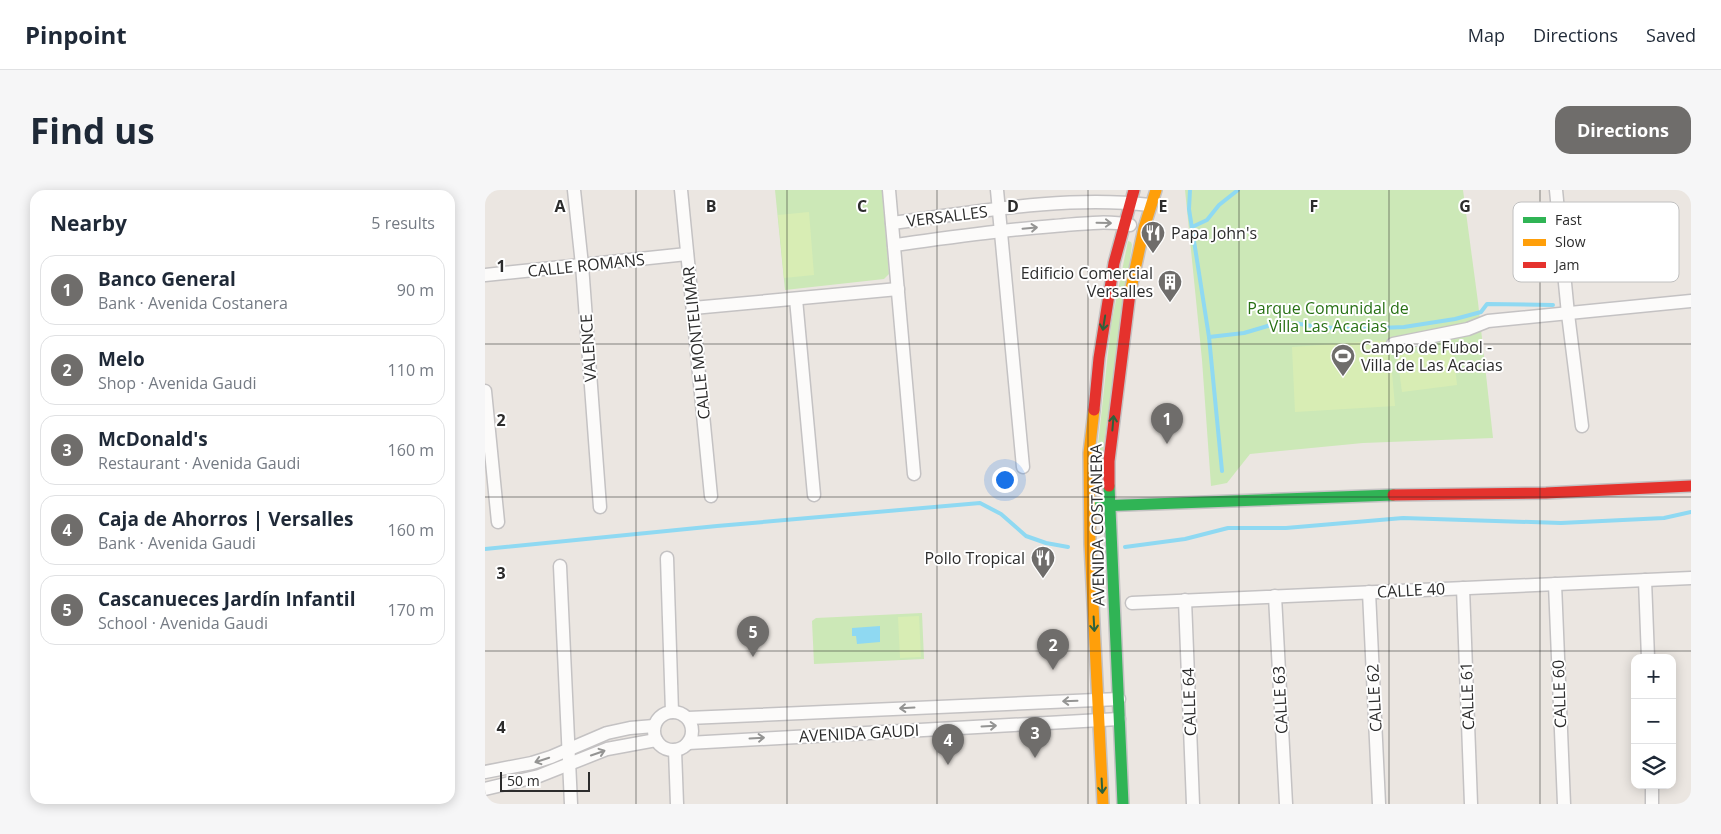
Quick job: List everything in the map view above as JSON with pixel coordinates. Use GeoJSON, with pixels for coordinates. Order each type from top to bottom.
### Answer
{"type":"FeatureCollection","features":[{"type":"Feature","properties":{"kind":"street","name":"VALENCE"},"geometry":{"type":"LineString","coordinates":[[574,190],[582,265],[600,507]]}},
{"type":"Feature","properties":{"kind":"street","name":"CALLE MONTELIMAR"},"geometry":{"type":"LineString","coordinates":[[681,190],[711,496]]}},
{"type":"Feature","properties":{"kind":"street"},"geometry":{"type":"LineString","coordinates":[[889,190],[914,474]]}},
{"type":"Feature","properties":{"kind":"street"},"geometry":{"type":"LineString","coordinates":[[997,190],[1023,467]]}},
{"type":"Feature","properties":{"kind":"street","name":"AVENIDA COSTANERA"},"geometry":{"type":"LineString","coordinates":[[1123,804],[1109,506],[1109,461],[1127,306],[1143,228],[1156,190]]}},
{"type":"Feature","properties":{"kind":"street","name":"VERSALLES"},"geometry":{"type":"LineString","coordinates":[[892,223],[999,209],[1132,196],[1151,205]]}},
{"type":"Feature","properties":{"kind":"street","name":"AVENIDA COSTANERA"},"geometry":{"type":"LineString","coordinates":[[1103,804],[1089,507],[1089,453],[1099,358],[1114,262],[1132,196]]}},
{"type":"Feature","properties":{"kind":"street"},"geometry":{"type":"LineString","coordinates":[[1084,223],[1085,201]]}},
{"type":"Feature","properties":{"kind":"street","name":"VERSALLES"},"geometry":{"type":"LineString","coordinates":[[894,245],[1001,230],[1084,223],[1123,224],[1143,228]]}},
{"type":"Feature","properties":{"kind":"street","name":"CALLE ROMANS"},"geometry":{"type":"LineString","coordinates":[[485,275],[687,254]]}},
{"type":"Feature","properties":{"kind":"street"},"geometry":{"type":"LineString","coordinates":[[1565,282],[1582,426]]}},
{"type":"Feature","properties":{"kind":"street"},"geometry":{"type":"LineString","coordinates":[[693,308],[898,289]]}},
{"type":"Feature","properties":{"kind":"street"},"geometry":{"type":"LineString","coordinates":[[796,298],[814,495]]}},
{"type":"Feature","properties":{"kind":"street"},"geometry":{"type":"LineString","coordinates":[[1393,344],[1468,329],[1488,321],[1691,301]]}},
{"type":"Feature","properties":{"kind":"street"},"geometry":{"type":"LineString","coordinates":[[485,391],[498,522]]}},
{"type":"Feature","properties":{"kind":"street"},"geometry":{"type":"LineString","coordinates":[[1089,507],[1406,494],[1546,493],[1691,486]]}},
{"type":"Feature","properties":{"kind":"street"},"geometry":{"type":"LineString","coordinates":[[667,558],[672,712]]}},
{"type":"Feature","properties":{"kind":"street"},"geometry":{"type":"LineString","coordinates":[[560,566],[571,804]]}},
{"type":"Feature","properties":{"kind":"street","name":"CALLE 40"},"geometry":{"type":"LineString","coordinates":[[1132,603],[1691,578]]}},
{"type":"Feature","properties":{"kind":"street"},"geometry":{"type":"LineString","coordinates":[[1645,580],[1648,654]]}},
{"type":"Feature","properties":{"kind":"street","name":"CALLE 60"},"geometry":{"type":"LineString","coordinates":[[1555,584],[1564,804]]}},
{"type":"Feature","properties":{"kind":"street","name":"CALLE 61"},"geometry":{"type":"LineString","coordinates":[[1463,588],[1471,804]]}},
{"type":"Feature","properties":{"kind":"street","name":"CALLE 62"},"geometry":{"type":"LineString","coordinates":[[1369,592],[1379,804]]}},
{"type":"Feature","properties":{"kind":"street","name":"CALLE 63"},"geometry":{"type":"LineString","coordinates":[[1275,596],[1286,804]]}},
{"type":"Feature","properties":{"kind":"street","name":"CALLE 64"},"geometry":{"type":"LineString","coordinates":[[1185,600],[1193,804]]}},
{"type":"Feature","properties":{"kind":"street","name":"AVENIDA GAUDI"},"geometry":{"type":"LineString","coordinates":[[689,722],[737,716],[1119,699]]}},
{"type":"Feature","properties":{"kind":"street"},"geometry":{"type":"LineString","coordinates":[[859,711],[865,732]]}},
{"type":"Feature","properties":{"kind":"street"},"geometry":{"type":"LineString","coordinates":[[672,712],[683,715],[689,722],[692,732],[688,743],[683,748],[675,750],[664,748],[656,740],[654,726],[659,718],[672,712]]}},
{"type":"Feature","properties":{"kind":"street"},"geometry":{"type":"LineString","coordinates":[[803,713],[803,736]]}},
{"type":"Feature","properties":{"kind":"street","name":"AVENIDA GAUDI"},"geometry":{"type":"LineString","coordinates":[[688,743],[1119,719]]}},
{"type":"Feature","properties":{"kind":"street"},"geometry":{"type":"LineString","coordinates":[[485,772],[532,763],[607,733],[630,728],[654,726]]}},
{"type":"Feature","properties":{"kind":"street"},"geometry":{"type":"LineString","coordinates":[[485,789],[539,776],[624,745],[656,740]]}},
{"type":"Feature","properties":{"kind":"street"},"geometry":{"type":"LineString","coordinates":[[675,750],[677,804]]}},
{"type":"Feature","properties":{"kind":"street"},"geometry":{"type":"LineString","coordinates":[[1652,789],[1652,804]]}},
{"type":"Feature","properties":{"kind":"green space"},"geometry":{"type":"Polygon","coordinates":[[[775,190],[882,190],[889,274],[884,279],[785,290],[775,190]]]}},
{"type":"Feature","properties":{"kind":"green space","name":"Parque Comunidal de Villa Las Acacias"},"geometry":{"type":"Polygon","coordinates":[[[1185,190],[1463,190],[1493,438],[1363,443],[1250,454],[1227,483],[1211,486],[1202,360],[1185,190]]]}},
{"type":"Feature","properties":{"kind":"green space"},"geometry":{"type":"Polygon","coordinates":[[[809,212],[814,275],[784,278],[778,215],[809,212]]]}},
{"type":"Feature","properties":{"kind":"green space"},"geometry":{"type":"Polygon","coordinates":[[[1128,241],[1132,245],[1101,465],[1098,465],[1096,463],[1111,325],[1128,241]]]}},
{"type":"Feature","properties":{"kind":"green space","name":"Campo de Fubol - Villa de Las Acacias"},"geometry":{"type":"Polygon","coordinates":[[[1389,340],[1395,406],[1295,412],[1292,347],[1389,340]]]}},
{"type":"Feature","properties":{"kind":"green space"},"geometry":{"type":"Polygon","coordinates":[[[1453,349],[1457,385],[1402,392],[1397,355],[1453,349]]]}},
{"type":"Feature","properties":{"kind":"green space"},"geometry":{"type":"Polygon","coordinates":[[[922,613],[924,659],[814,664],[812,621],[816,618],[922,613]]]}},
{"type":"Feature","properties":{"kind":"green space"},"geometry":{"type":"Polygon","coordinates":[[[919,616],[921,657],[900,658],[898,617],[919,616]]]}},
{"type":"Feature","properties":{"kind":"water"},"geometry":{"type":"Polygon","coordinates":[[[880,626],[880,642],[857,644],[856,636],[852,636],[852,628],[880,626]]]}},
{"type":"Feature","properties":{"kind":"waterway"},"geometry":{"type":"LineString","coordinates":[[1190,190],[1189,209],[1209,337],[1222,471]]}},
{"type":"Feature","properties":{"kind":"waterway"},"geometry":{"type":"LineString","coordinates":[[1192,227],[1207,220],[1219,205],[1238,190]]}},
{"type":"Feature","properties":{"kind":"waterway"},"geometry":{"type":"LineString","coordinates":[[1209,337],[1244,333],[1271,325],[1294,323],[1318,327],[1356,329],[1404,327],[1455,319],[1481,312],[1487,304],[1553,305]]}},
{"type":"Feature","properties":{"kind":"waterway"},"geometry":{"type":"LineString","coordinates":[[485,549],[980,503],[1001,514],[1026,536],[1046,543],[1068,547]]}},
{"type":"Feature","properties":{"kind":"waterway"},"geometry":{"type":"LineString","coordinates":[[1125,547],[1185,539],[1228,528],[1286,528],[1403,518],[1561,523],[1664,518],[1691,512]]}},
{"type":"Feature","properties":{"kind":"traffic: fast"},"geometry":{"type":"LineString","coordinates":[[1109,486],[1123,804]]}},
{"type":"Feature","properties":{"kind":"traffic: fast"},"geometry":{"type":"LineString","coordinates":[[1098,506],[1393,495]]}},
{"type":"Feature","properties":{"kind":"traffic: slow"},"geometry":{"type":"LineString","coordinates":[[1130,293],[1144,228],[1156,190]]}},
{"type":"Feature","properties":{"kind":"traffic: slow"},"geometry":{"type":"LineString","coordinates":[[1094,410],[1089,453],[1090,544],[1103,804]]}},
{"type":"Feature","properties":{"kind":"traffic: jam"},"geometry":{"type":"LineString","coordinates":[[1094,410],[1099,358],[1114,263],[1134,190]]}},
{"type":"Feature","properties":{"kind":"traffic: jam"},"geometry":{"type":"LineString","coordinates":[[1109,486],[1109,461],[1130,293]]}},
{"type":"Feature","properties":{"kind":"traffic: jam"},"geometry":{"type":"LineString","coordinates":[[1393,495],[1546,493],[1691,486]]}},
{"type":"Feature","properties":{"kind":"place","name":"Papa John's"},"geometry":{"type":"Point","coordinates":[1153,254]}},
{"type":"Feature","properties":{"kind":"place","name":"Edificio Comercial Versalles"},"geometry":{"type":"Point","coordinates":[1170,303]}},
{"type":"Feature","properties":{"kind":"place","name":"Campo de Fubol - Villa de Las Acacias"},"geometry":{"type":"Point","coordinates":[1343,377]}},
{"type":"Feature","properties":{"kind":"place","name":"Banco General"},"geometry":{"type":"Point","coordinates":[1167,444]}},
{"type":"Feature","properties":{"kind":"place","name":"Pollo Tropical"},"geometry":{"type":"Point","coordinates":[1043,579]}},
{"type":"Feature","properties":{"kind":"place","name":"Cascanueces Jardín Infantil"},"geometry":{"type":"Point","coordinates":[753,657]}},
{"type":"Feature","properties":{"kind":"place","name":"Melo"},"geometry":{"type":"Point","coordinates":[1053,670]}},
{"type":"Feature","properties":{"kind":"place","name":"McDonald's"},"geometry":{"type":"Point","coordinates":[1035,758]}},
{"type":"Feature","properties":{"kind":"place","name":"Caja de Ahorros | Versalles"},"geometry":{"type":"Point","coordinates":[948,765]}}]}
